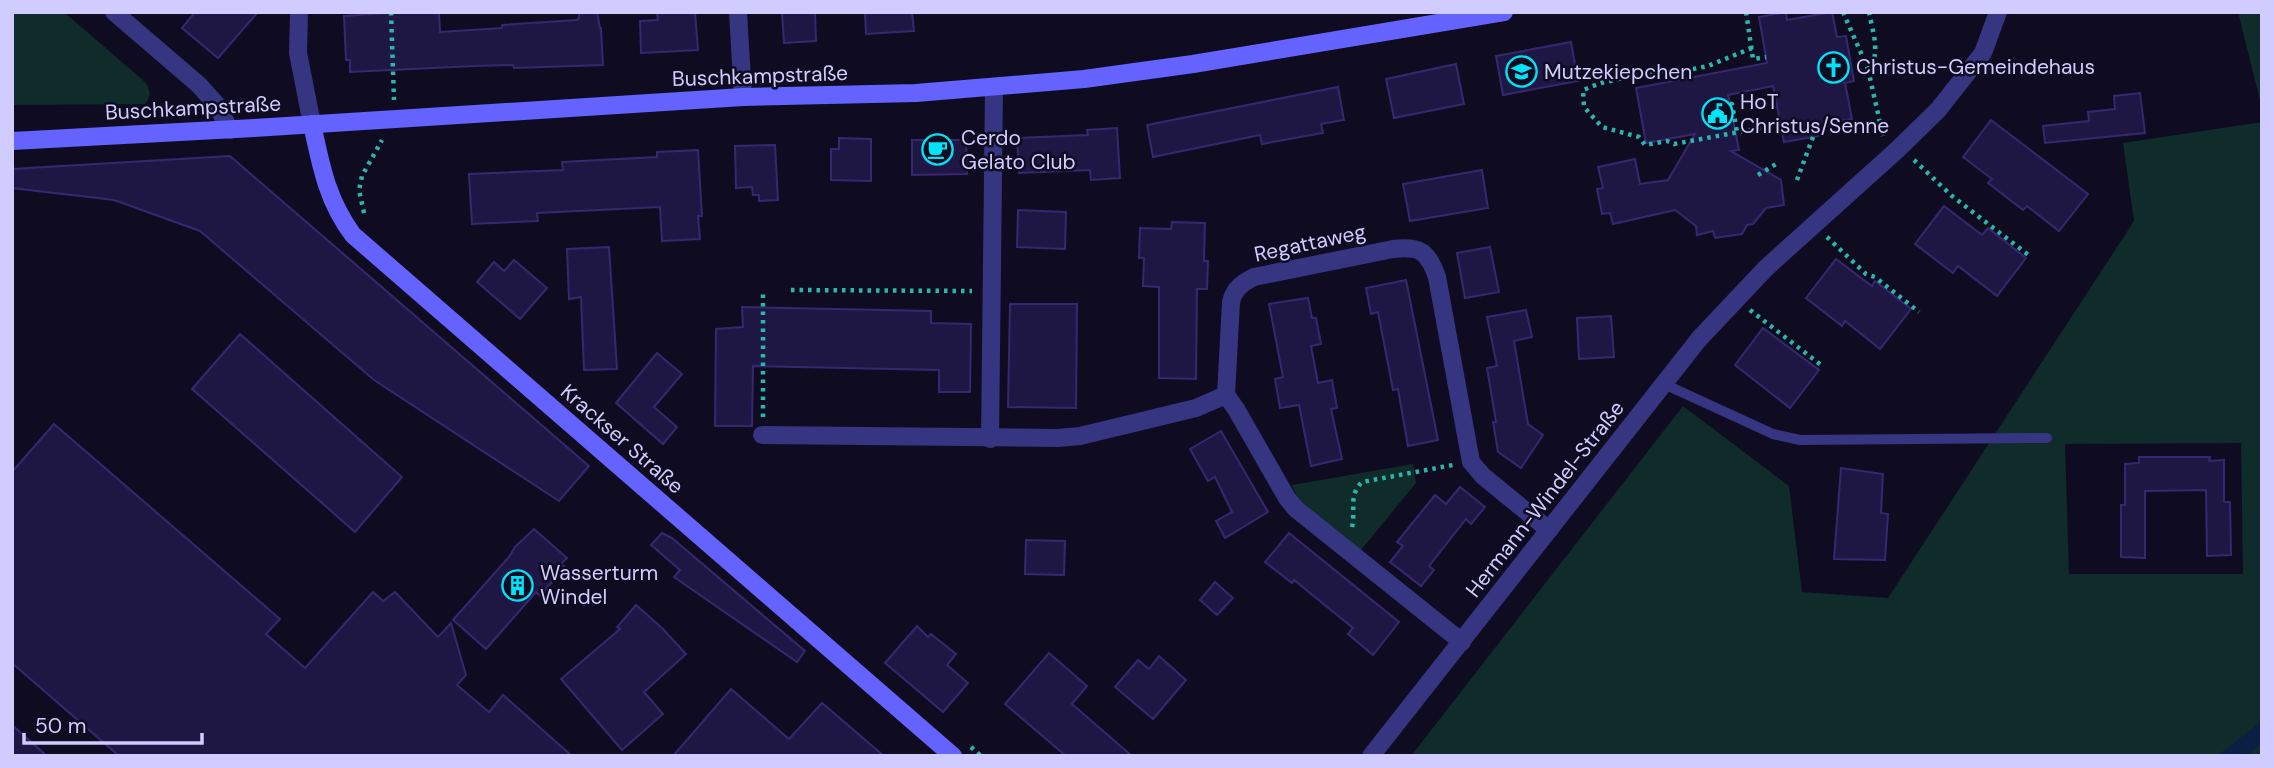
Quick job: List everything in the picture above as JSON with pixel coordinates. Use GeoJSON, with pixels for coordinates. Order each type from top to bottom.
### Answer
{"type":"FeatureCollection","features":[{"type":"Feature","properties":{"kind":"main road","name":"Buschkampstraße"},"geometry":{"type":"LineString","coordinates":[[12,141],[230,130],[743,97],[818,97],[994,88],[1193,64],[1501,13]]}},
{"type":"Feature","properties":{"kind":"main road","name":"Krackser Straße"},"geometry":{"type":"LineString","coordinates":[[312,124],[331,199],[340,217],[354,235],[953,756]]}},
{"type":"Feature","properties":{"kind":"street"},"geometry":{"type":"LineString","coordinates":[[114,12],[199,85],[216,104],[230,130]]}},
{"type":"Feature","properties":{"kind":"street"},"geometry":{"type":"LineString","coordinates":[[299,12],[298,53],[312,124]]}},
{"type":"Feature","properties":{"kind":"street"},"geometry":{"type":"LineString","coordinates":[[738,12],[743,97]]}},
{"type":"Feature","properties":{"kind":"street","name":"Hermann-Windel-Straße"},"geometry":{"type":"LineString","coordinates":[[1371,756],[1699,340],[1766,268],[1899,149],[1938,110],[1983,53],[1998,12]]}},
{"type":"Feature","properties":{"kind":"street"},"geometry":{"type":"LineString","coordinates":[[990,439],[994,88]]}},
{"type":"Feature","properties":{"kind":"street","name":"Regattaweg"},"geometry":{"type":"LineString","coordinates":[[1226,395],[1231,302],[1233,294],[1246,281],[1254,277],[1393,249],[1421,250],[1432,261],[1437,276],[1471,462]]}},
{"type":"Feature","properties":{"kind":"street"},"geometry":{"type":"LineString","coordinates":[[762,435],[1058,438],[1080,436],[1196,408],[1226,395],[1296,509],[1462,642]]}},
{"type":"Feature","properties":{"kind":"street"},"geometry":{"type":"LineString","coordinates":[[1471,462],[1482,477],[1549,530]]}},
{"type":"Feature","properties":{"kind":"lane"},"geometry":{"type":"LineString","coordinates":[[1664,384],[1773,434],[1800,440],[2047,438]]}},
{"type":"Feature","properties":{"kind":"path"},"geometry":{"type":"LineString","coordinates":[[391,12],[395,118]]}},
{"type":"Feature","properties":{"kind":"path"},"geometry":{"type":"LineString","coordinates":[[1746,12],[1753,59],[1766,57]]}},
{"type":"Feature","properties":{"kind":"path"},"geometry":{"type":"LineString","coordinates":[[1843,12],[1868,69],[1882,135],[1952,196],[2031,257]]}},
{"type":"Feature","properties":{"kind":"path"},"geometry":{"type":"LineString","coordinates":[[1868,69],[1875,62],[1876,53],[1869,12]]}},
{"type":"Feature","properties":{"kind":"path"},"geometry":{"type":"LineString","coordinates":[[1752,48],[1708,66],[1640,74],[1601,83],[1583,90],[1584,107],[1602,127],[1639,137],[1645,145],[1667,141],[1674,144],[1761,128],[1770,135]]}},
{"type":"Feature","properties":{"kind":"path"},"geometry":{"type":"LineString","coordinates":[[1640,74],[1641,81]]}},
{"type":"Feature","properties":{"kind":"path"},"geometry":{"type":"LineString","coordinates":[[1730,104],[1737,132]]}},
{"type":"Feature","properties":{"kind":"path"},"geometry":{"type":"LineString","coordinates":[[1797,180],[1813,137]]}},
{"type":"Feature","properties":{"kind":"path"},"geometry":{"type":"LineString","coordinates":[[1758,175],[1776,164]]}},
{"type":"Feature","properties":{"kind":"path"},"geometry":{"type":"LineString","coordinates":[[1814,224],[1866,274],[1875,277],[1919,313]]}},
{"type":"Feature","properties":{"kind":"path"},"geometry":{"type":"LineString","coordinates":[[791,290],[992,291]]}},
{"type":"Feature","properties":{"kind":"path"},"geometry":{"type":"LineString","coordinates":[[762,435],[763,293]]}},
{"type":"Feature","properties":{"kind":"path"},"geometry":{"type":"LineString","coordinates":[[1735,299],[1821,365]]}},
{"type":"Feature","properties":{"kind":"path"},"geometry":{"type":"LineString","coordinates":[[1339,544],[1352,527],[1355,516],[1353,496],[1355,489],[1362,482],[1471,462]]}},
{"type":"Feature","properties":{"kind":"green space"},"geometry":{"type":"Polygon","coordinates":[[[12,12],[64,12],[145,82],[150,93],[145,104],[12,105],[12,12]]]}},
{"type":"Feature","properties":{"kind":"green space"},"geometry":{"type":"Polygon","coordinates":[[[2238,12],[2262,12],[2262,108],[2238,12]]]}},
{"type":"Feature","properties":{"kind":"green space"},"geometry":{"type":"Polygon","coordinates":[[[2262,122],[2262,756],[1411,756],[1683,406],[1789,486],[1802,592],[1888,598],[2134,221],[2123,143],[2262,122]],[[2241,443],[2065,444],[2069,574],[2243,574],[2241,443]]]}},
{"type":"Feature","properties":{"kind":"green space"},"geometry":{"type":"Polygon","coordinates":[[[1413,464],[1416,483],[1361,550],[1312,512],[1296,494],[1292,485],[1413,464]]]}},
{"type":"Feature","properties":{"kind":"water"},"geometry":{"type":"Polygon","coordinates":[[[2262,721],[2262,743],[2247,756],[2217,756],[2262,721]]]}},
{"type":"Feature","properties":{"kind":"building"},"geometry":{"type":"Polygon","coordinates":[[[195,12],[258,12],[218,58],[182,28],[195,12]]]}},
{"type":"Feature","properties":{"kind":"building"},"geometry":{"type":"Polygon","coordinates":[[[439,12],[440,32],[577,20],[579,12],[597,12],[601,28],[603,65],[514,68],[513,65],[475,66],[350,72],[350,60],[346,60],[344,16],[439,12]]]}},
{"type":"Feature","properties":{"kind":"building"},"geometry":{"type":"Polygon","coordinates":[[[657,12],[695,12],[698,50],[641,53],[640,21],[658,20],[657,12]]]}},
{"type":"Feature","properties":{"kind":"building"},"geometry":{"type":"Polygon","coordinates":[[[782,12],[815,12],[816,41],[784,43],[782,12]]]}},
{"type":"Feature","properties":{"kind":"building"},"geometry":{"type":"Polygon","coordinates":[[[865,12],[912,12],[914,31],[866,34],[865,12]]]}},
{"type":"Feature","properties":{"kind":"building"},"geometry":{"type":"Polygon","coordinates":[[[1786,12],[1787,20],[1832,12],[1837,37],[1846,36],[1854,81],[1845,83],[1852,119],[1817,125],[1819,136],[1784,142],[1773,86],[1728,95],[1739,150],[1731,151],[1781,180],[1784,205],[1766,208],[1753,224],[1747,225],[1742,234],[1715,238],[1713,231],[1697,235],[1696,226],[1675,210],[1613,224],[1610,213],[1602,214],[1597,189],[1603,188],[1598,167],[1635,159],[1640,184],[1668,180],[1695,134],[1646,143],[1636,88],[1767,63],[1759,17],[1786,12]]]}},
{"type":"Feature","properties":{"kind":"building"},"geometry":{"type":"Polygon","coordinates":[[[1571,42],[1578,81],[1503,95],[1496,56],[1571,42]]]}},
{"type":"Feature","properties":{"kind":"building"},"geometry":{"type":"Polygon","coordinates":[[[1456,64],[1464,104],[1394,118],[1386,79],[1456,64]]]}},
{"type":"Feature","properties":{"kind":"building"},"geometry":{"type":"Polygon","coordinates":[[[1338,87],[1344,120],[1321,124],[1323,133],[1262,144],[1260,135],[1153,157],[1147,125],[1338,87]]]}},
{"type":"Feature","properties":{"kind":"building"},"geometry":{"type":"Polygon","coordinates":[[[2140,93],[2145,133],[2045,143],[2043,126],[2089,121],[2088,112],[2115,109],[2114,96],[2140,93]]]}},
{"type":"Feature","properties":{"kind":"building"},"geometry":{"type":"Polygon","coordinates":[[[1991,120],[2088,194],[2059,231],[2027,206],[2023,210],[1988,183],[1992,179],[1963,157],[1991,120]]]}},
{"type":"Feature","properties":{"kind":"building"},"geometry":{"type":"Polygon","coordinates":[[[1117,128],[1120,178],[1091,180],[1090,170],[1019,173],[1017,138],[1088,135],[1087,130],[1117,128]]]}},
{"type":"Feature","properties":{"kind":"building"},"geometry":{"type":"Polygon","coordinates":[[[839,138],[871,139],[871,181],[831,180],[831,149],[839,149],[839,138]]]}},
{"type":"Feature","properties":{"kind":"building"},"geometry":{"type":"Polygon","coordinates":[[[912,140],[966,140],[967,174],[912,175],[912,140]]]}},
{"type":"Feature","properties":{"kind":"building"},"geometry":{"type":"Polygon","coordinates":[[[775,145],[778,200],[759,201],[759,195],[753,195],[752,187],[736,188],[735,146],[775,145]]]}},
{"type":"Feature","properties":{"kind":"building"},"geometry":{"type":"Polygon","coordinates":[[[698,150],[702,216],[698,216],[700,239],[662,241],[660,207],[537,213],[538,221],[472,224],[469,174],[563,170],[562,162],[657,157],[657,152],[698,150]]]}},
{"type":"Feature","properties":{"kind":"building"},"geometry":{"type":"Polygon","coordinates":[[[230,156],[589,466],[559,501],[374,380],[200,231],[114,200],[12,188],[12,169],[230,156]]]}},
{"type":"Feature","properties":{"kind":"building"},"geometry":{"type":"Polygon","coordinates":[[[1482,170],[1488,208],[1410,221],[1403,184],[1482,170]]]}},
{"type":"Feature","properties":{"kind":"building"},"geometry":{"type":"Polygon","coordinates":[[[1944,206],[1982,235],[1988,228],[2026,258],[1997,296],[1958,266],[1953,273],[1915,244],[1944,206]]]}},
{"type":"Feature","properties":{"kind":"building"},"geometry":{"type":"Polygon","coordinates":[[[1018,210],[1066,212],[1065,249],[1017,247],[1018,210]]]}},
{"type":"Feature","properties":{"kind":"building"},"geometry":{"type":"Polygon","coordinates":[[[1172,222],[1205,223],[1204,261],[1208,261],[1207,289],[1197,289],[1196,379],[1159,378],[1159,287],[1143,286],[1144,258],[1139,258],[1140,228],[1171,229],[1172,222]]]}},
{"type":"Feature","properties":{"kind":"building"},"geometry":{"type":"Polygon","coordinates":[[[609,247],[617,369],[584,370],[581,297],[569,299],[567,249],[609,247]]]}},
{"type":"Feature","properties":{"kind":"building"},"geometry":{"type":"Polygon","coordinates":[[[1490,247],[1499,292],[1465,298],[1457,253],[1490,247]]]}},
{"type":"Feature","properties":{"kind":"building"},"geometry":{"type":"Polygon","coordinates":[[[1836,259],[1872,286],[1875,281],[1911,309],[1880,349],[1845,321],[1842,326],[1806,298],[1836,259]]]}},
{"type":"Feature","properties":{"kind":"building"},"geometry":{"type":"Polygon","coordinates":[[[514,260],[547,288],[520,319],[477,282],[494,262],[504,271],[514,260]]]}},
{"type":"Feature","properties":{"kind":"building"},"geometry":{"type":"Polygon","coordinates":[[[1406,280],[1438,440],[1408,446],[1398,389],[1393,390],[1378,312],[1371,314],[1366,288],[1406,280]]]}},
{"type":"Feature","properties":{"kind":"building"},"geometry":{"type":"Polygon","coordinates":[[[1308,298],[1312,318],[1316,318],[1321,344],[1311,346],[1318,383],[1332,380],[1337,408],[1331,409],[1342,459],[1311,466],[1299,405],[1280,408],[1275,379],[1283,377],[1269,304],[1308,298]]]}},
{"type":"Feature","properties":{"kind":"building"},"geometry":{"type":"Polygon","coordinates":[[[1010,304],[1077,304],[1076,408],[1008,407],[1010,304]]]}},
{"type":"Feature","properties":{"kind":"building"},"geometry":{"type":"Polygon","coordinates":[[[742,307],[931,311],[931,323],[971,324],[970,392],[939,392],[939,370],[753,366],[752,426],[715,426],[716,329],[743,327],[742,307]]]}},
{"type":"Feature","properties":{"kind":"building"},"geometry":{"type":"Polygon","coordinates":[[[1526,310],[1532,337],[1514,341],[1528,424],[1543,435],[1521,468],[1498,452],[1487,368],[1497,366],[1487,317],[1526,310]]]}},
{"type":"Feature","properties":{"kind":"building"},"geometry":{"type":"Polygon","coordinates":[[[1611,316],[1614,357],[1579,359],[1577,318],[1611,316]]]}},
{"type":"Feature","properties":{"kind":"building"},"geometry":{"type":"Polygon","coordinates":[[[1763,328],[1819,370],[1790,408],[1735,365],[1763,328]]]}},
{"type":"Feature","properties":{"kind":"building"},"geometry":{"type":"Polygon","coordinates":[[[240,334],[402,477],[355,532],[192,389],[240,334]]]}},
{"type":"Feature","properties":{"kind":"building"},"geometry":{"type":"Polygon","coordinates":[[[657,353],[682,374],[654,407],[677,427],[663,444],[616,403],[657,353]]]}},
{"type":"Feature","properties":{"kind":"building"},"geometry":{"type":"Polygon","coordinates":[[[54,424],[280,619],[266,634],[305,668],[373,592],[383,601],[395,592],[438,637],[451,623],[466,675],[457,685],[489,712],[503,695],[572,756],[119,756],[12,663],[12,472],[54,424]]]}},
{"type":"Feature","properties":{"kind":"building"},"geometry":{"type":"Polygon","coordinates":[[[1221,431],[1268,512],[1225,538],[1216,521],[1232,512],[1215,477],[1208,481],[1190,449],[1221,431]]]}},
{"type":"Feature","properties":{"kind":"building"},"geometry":{"type":"Polygon","coordinates":[[[2139,457],[2210,457],[2209,461],[2224,460],[2224,502],[2230,502],[2231,555],[2207,556],[2206,490],[2145,491],[2145,558],[2121,557],[2121,505],[2125,505],[2125,464],[2139,463],[2139,457]]]}},
{"type":"Feature","properties":{"kind":"building"},"geometry":{"type":"Polygon","coordinates":[[[1841,468],[1883,474],[1881,513],[1888,514],[1885,560],[1834,559],[1841,468]]]}},
{"type":"Feature","properties":{"kind":"building"},"geometry":{"type":"Polygon","coordinates":[[[1460,487],[1485,507],[1471,524],[1466,519],[1429,566],[1434,570],[1421,586],[1390,562],[1403,546],[1397,542],[1435,495],[1446,504],[1460,487]]]}},
{"type":"Feature","properties":{"kind":"building","name":"Wasserturm Windel"},"geometry":{"type":"Polygon","coordinates":[[[534,529],[567,558],[561,564],[565,567],[540,596],[536,592],[486,649],[453,620],[515,547],[534,529]]]}},
{"type":"Feature","properties":{"kind":"building"},"geometry":{"type":"Polygon","coordinates":[[[662,533],[672,538],[805,651],[797,662],[674,577],[680,570],[651,545],[662,533]]]}},
{"type":"Feature","properties":{"kind":"building"},"geometry":{"type":"Polygon","coordinates":[[[1289,533],[1399,622],[1373,655],[1348,634],[1353,628],[1294,580],[1292,583],[1265,562],[1289,533]]]}},
{"type":"Feature","properties":{"kind":"building"},"geometry":{"type":"Polygon","coordinates":[[[1026,540],[1065,541],[1064,575],[1025,574],[1026,540]]]}},
{"type":"Feature","properties":{"kind":"building"},"geometry":{"type":"Polygon","coordinates":[[[1215,582],[1233,598],[1217,615],[1200,600],[1215,582]]]}},
{"type":"Feature","properties":{"kind":"building"},"geometry":{"type":"Polygon","coordinates":[[[636,605],[686,654],[644,692],[663,714],[622,750],[561,679],[620,629],[617,627],[636,605]]]}},
{"type":"Feature","properties":{"kind":"building"},"geometry":{"type":"Polygon","coordinates":[[[917,626],[928,637],[931,634],[956,654],[947,665],[968,683],[943,712],[885,663],[917,626]]]}},
{"type":"Feature","properties":{"kind":"building"},"geometry":{"type":"Polygon","coordinates":[[[1049,653],[1087,686],[1072,704],[1132,756],[1066,756],[1005,704],[1049,653]]]}},
{"type":"Feature","properties":{"kind":"building"},"geometry":{"type":"Polygon","coordinates":[[[1159,656],[1186,680],[1153,719],[1115,687],[1138,660],[1149,669],[1159,656]]]}},
{"type":"Feature","properties":{"kind":"building"},"geometry":{"type":"Polygon","coordinates":[[[731,689],[789,739],[822,703],[884,756],[673,756],[731,689]]]}},
{"type":"Feature","properties":{"kind":"building"},"geometry":{"type":"Polygon","coordinates":[[[12,725],[47,756],[12,756],[12,725]]]}},
{"type":"Feature","properties":{"kind":"place","name":"Christus-Gemeindehaus"},"geometry":{"type":"Point","coordinates":[1833,67]}},
{"type":"Feature","properties":{"kind":"place","name":"Mutzekiepchen"},"geometry":{"type":"Point","coordinates":[1521,72]}},
{"type":"Feature","properties":{"kind":"place","name":"HoT Christus/Senne"},"geometry":{"type":"Point","coordinates":[1717,114]}},
{"type":"Feature","properties":{"kind":"place","name":"Cerdo Gelato Club"},"geometry":{"type":"Point","coordinates":[938,150]}},
{"type":"Feature","properties":{"kind":"place","name":"Wasserturm Windel"},"geometry":{"type":"Point","coordinates":[517,585]}}]}
